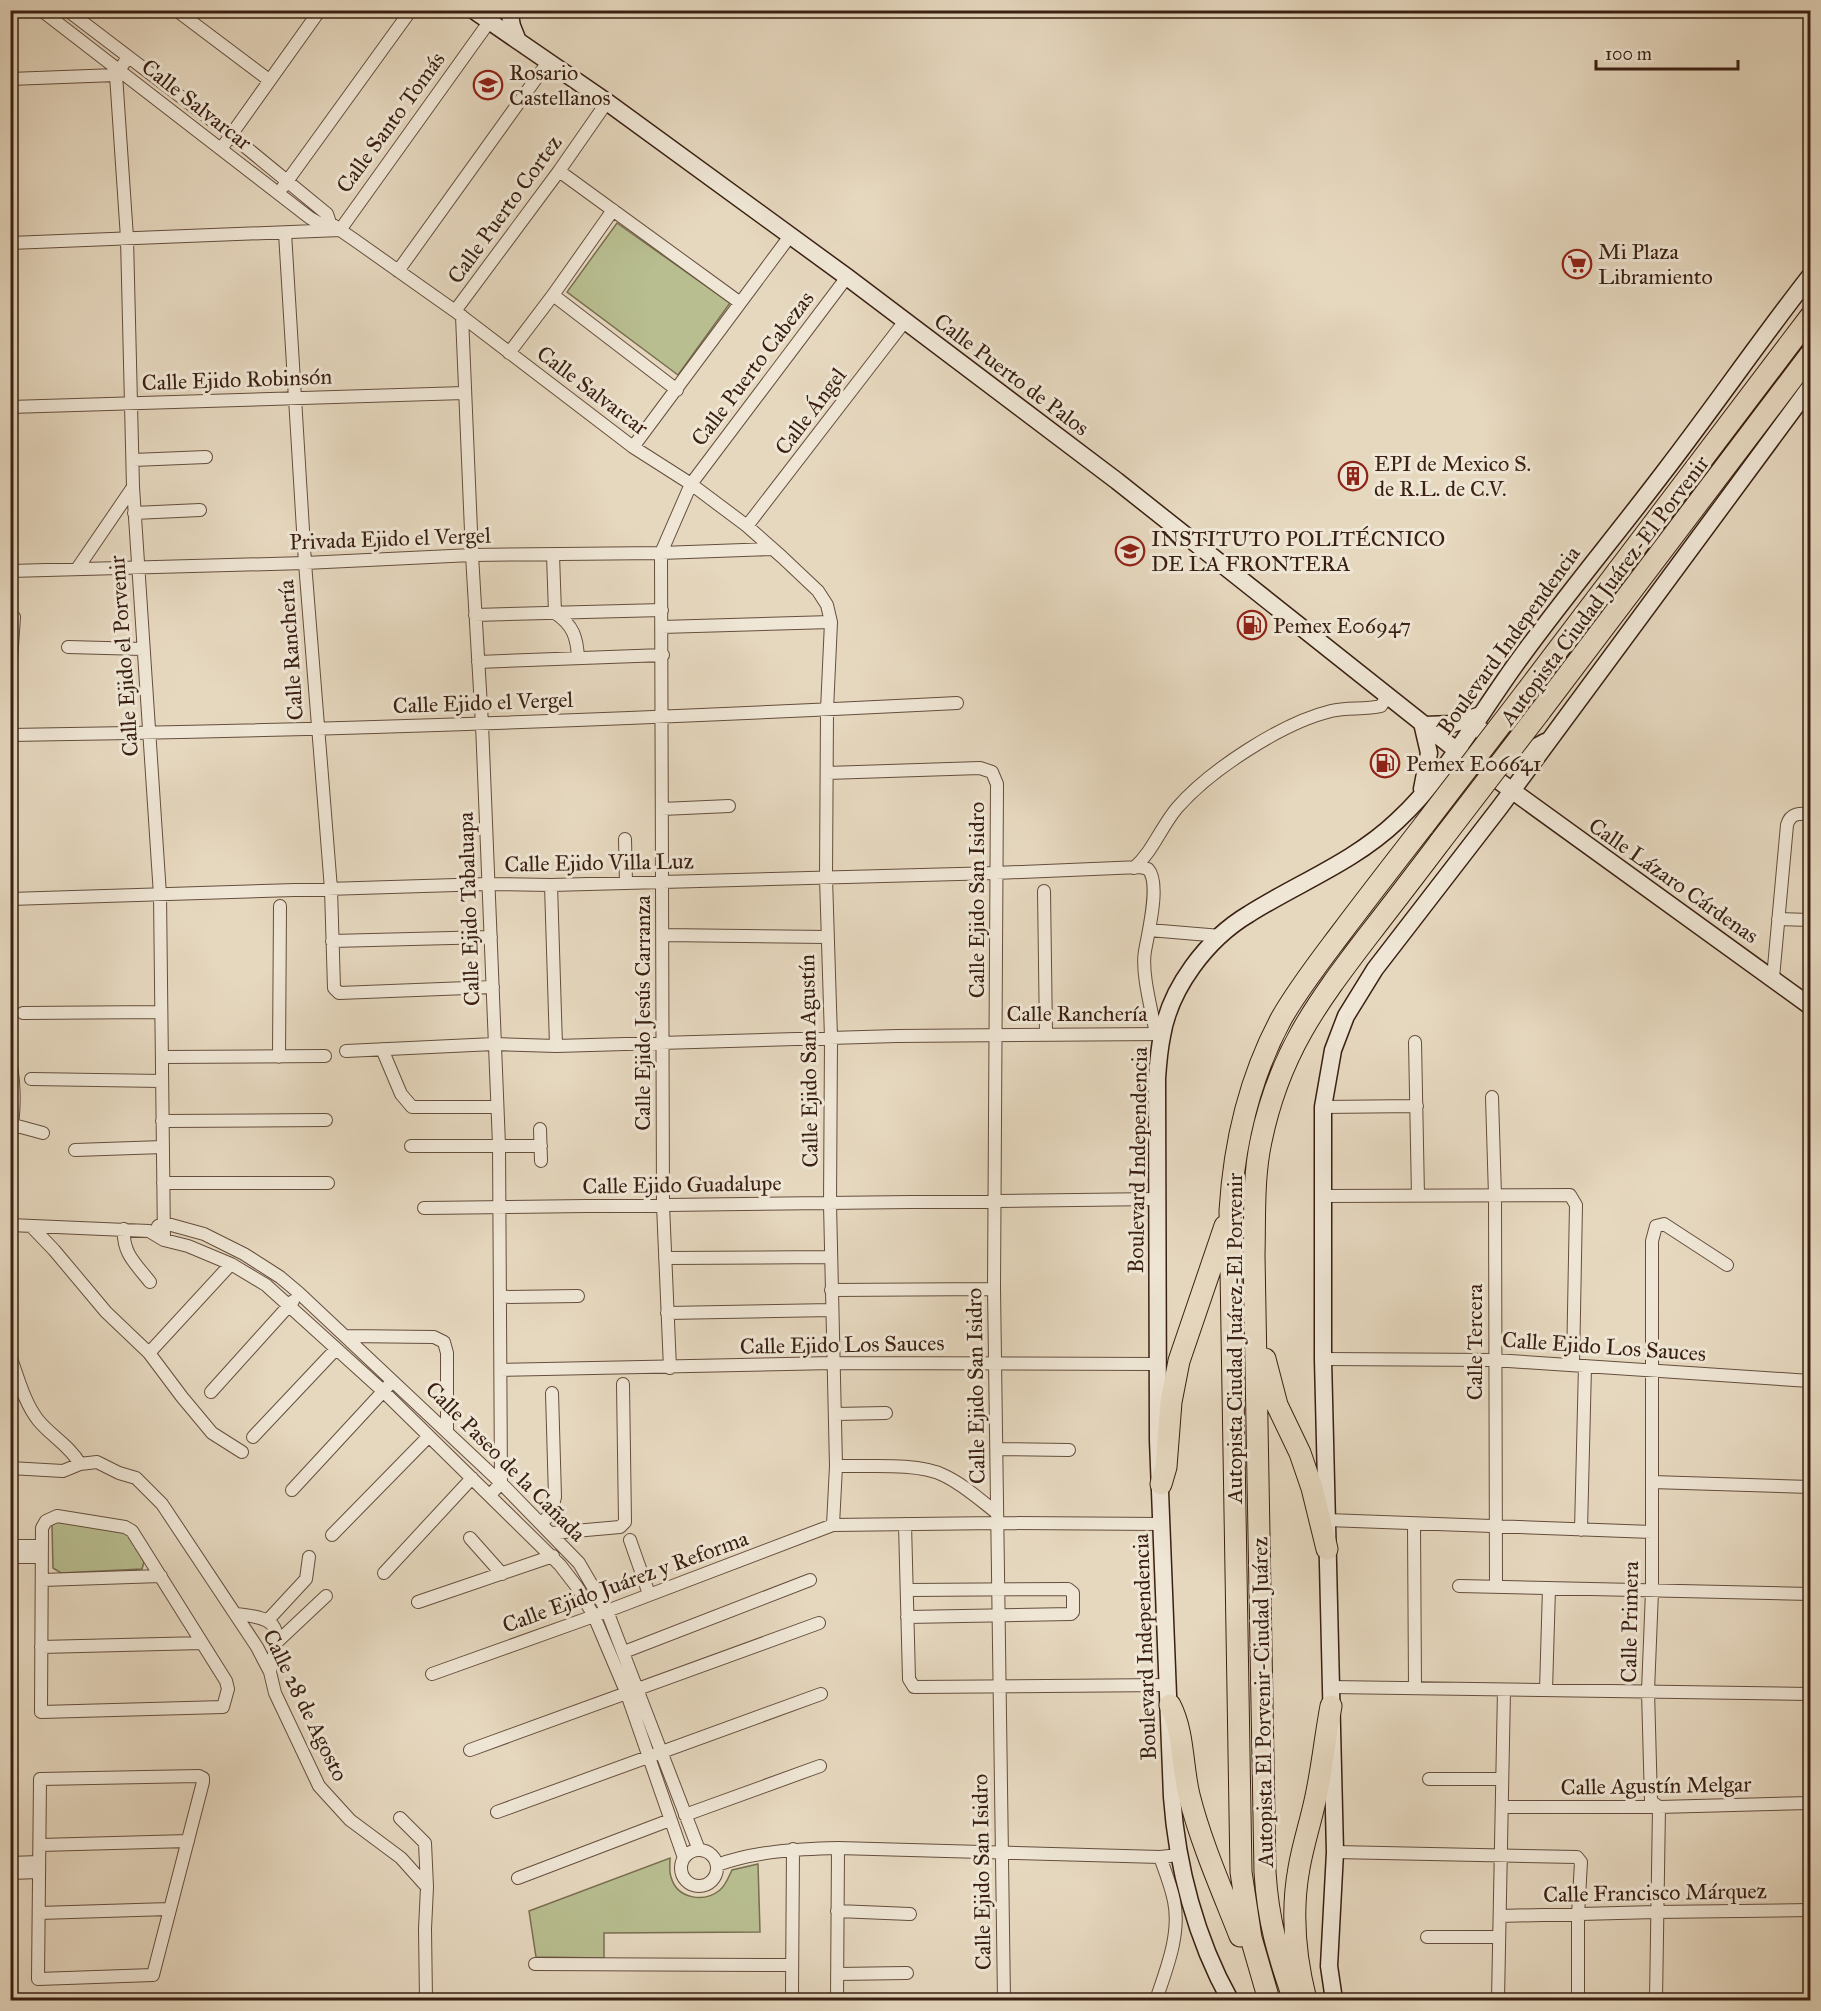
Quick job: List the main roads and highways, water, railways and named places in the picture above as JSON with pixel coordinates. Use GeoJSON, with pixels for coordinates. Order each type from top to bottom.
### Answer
{"type":"FeatureCollection","features":[{"type":"Feature","properties":{"kind":"highway","name":"Autopista Ciudad Juárez-El Porvenir"},"geometry":{"type":"LineString","coordinates":[[1265,1991],[1247,1921],[1241,1872],[1230,1211],[1233,1169],[1242,1121],[1251,1092],[1273,1036],[1294,998],[1316,966],[1810,317]]}},
{"type":"Feature","properties":{"kind":"highway","name":"Autopista El Porvenir-Ciudad Juárez"},"geometry":{"type":"LineString","coordinates":[[1294,2001],[1270,1923],[1265,1872],[1254,1255],[1257,1160],[1273,1095],[1302,1027],[1326,990],[1810,355]]}},
{"type":"Feature","properties":{"kind":"highway"},"geometry":{"type":"LineString","coordinates":[[1161,1484],[1166,1467],[1171,1402],[1179,1361],[1230,1211]]}},
{"type":"Feature","properties":{"kind":"highway"},"geometry":{"type":"LineString","coordinates":[[1256,1301],[1271,1388],[1307,1471],[1327,1549]]}},
{"type":"Feature","properties":{"kind":"highway"},"geometry":{"type":"LineString","coordinates":[[1169,1695],[1178,1724],[1184,1768],[1195,1816],[1249,1959],[1265,1991]]}},
{"type":"Feature","properties":{"kind":"highway"},"geometry":{"type":"LineString","coordinates":[[1306,2001],[1297,1952],[1296,1889],[1301,1855],[1316,1800],[1331,1697]]}},
{"type":"Feature","properties":{"kind":"main road","name":"Calle Puerto de Palos"},"geometry":{"type":"LineString","coordinates":[[473,10],[494,16],[518,41],[607,102],[847,277],[1117,481],[1511,791]]}},
{"type":"Feature","properties":{"kind":"main road"},"geometry":{"type":"LineString","coordinates":[[509,10],[518,41]]}},
{"type":"Feature","properties":{"kind":"main road","name":"Boulevard Independencia"},"geometry":{"type":"LineString","coordinates":[[1230,2001],[1182,1900],[1172,1797],[1158,1440],[1156,1199],[1159,1034],[1181,985],[1198,960],[1221,936],[1247,915],[1330,869],[1370,843],[1395,823],[1423,793],[1482,714],[1521,656],[1663,473],[1810,276]]}},
{"type":"Feature","properties":{"kind":"main road"},"geometry":{"type":"LineString","coordinates":[[1334,2001],[1329,1956],[1335,1852],[1323,1359],[1323,1107],[1335,1043],[1358,995],[1393,945],[1551,738],[1810,387]]}},
{"type":"Feature","properties":{"kind":"main road"},"geometry":{"type":"LineString","coordinates":[[1470,845],[1477,818],[1473,802],[1454,788],[1446,786],[1423,793],[1430,753],[1424,724],[1452,724],[1482,714],[1484,736],[1487,742],[1498,752],[1506,754],[1525,753],[1551,738]]}},
{"type":"Feature","properties":{"kind":"main road","name":"Calle Lázaro Cárdenas"},"geometry":{"type":"LineString","coordinates":[[1511,791],[1810,1006]]}},
{"type":"Feature","properties":{"kind":"place","name":"Rosario Castellanos"},"geometry":{"type":"Point","coordinates":[488,85]}},
{"type":"Feature","properties":{"kind":"place","name":"Mi Plaza Libramiento"},"geometry":{"type":"Point","coordinates":[1577,264]}},
{"type":"Feature","properties":{"kind":"place","name":"EPI de Mexico S. de R.L. de C.V."},"geometry":{"type":"Point","coordinates":[1353,476]}},
{"type":"Feature","properties":{"kind":"place","name":"INSTITUTO POLITÉCNICO DE LA FRONTERA"},"geometry":{"type":"Point","coordinates":[1130,551]}},
{"type":"Feature","properties":{"kind":"place","name":"Pemex E06947"},"geometry":{"type":"Point","coordinates":[1252,625]}},
{"type":"Feature","properties":{"kind":"place","name":"Pemex E06641"},"geometry":{"type":"Point","coordinates":[1385,763]}}]}
